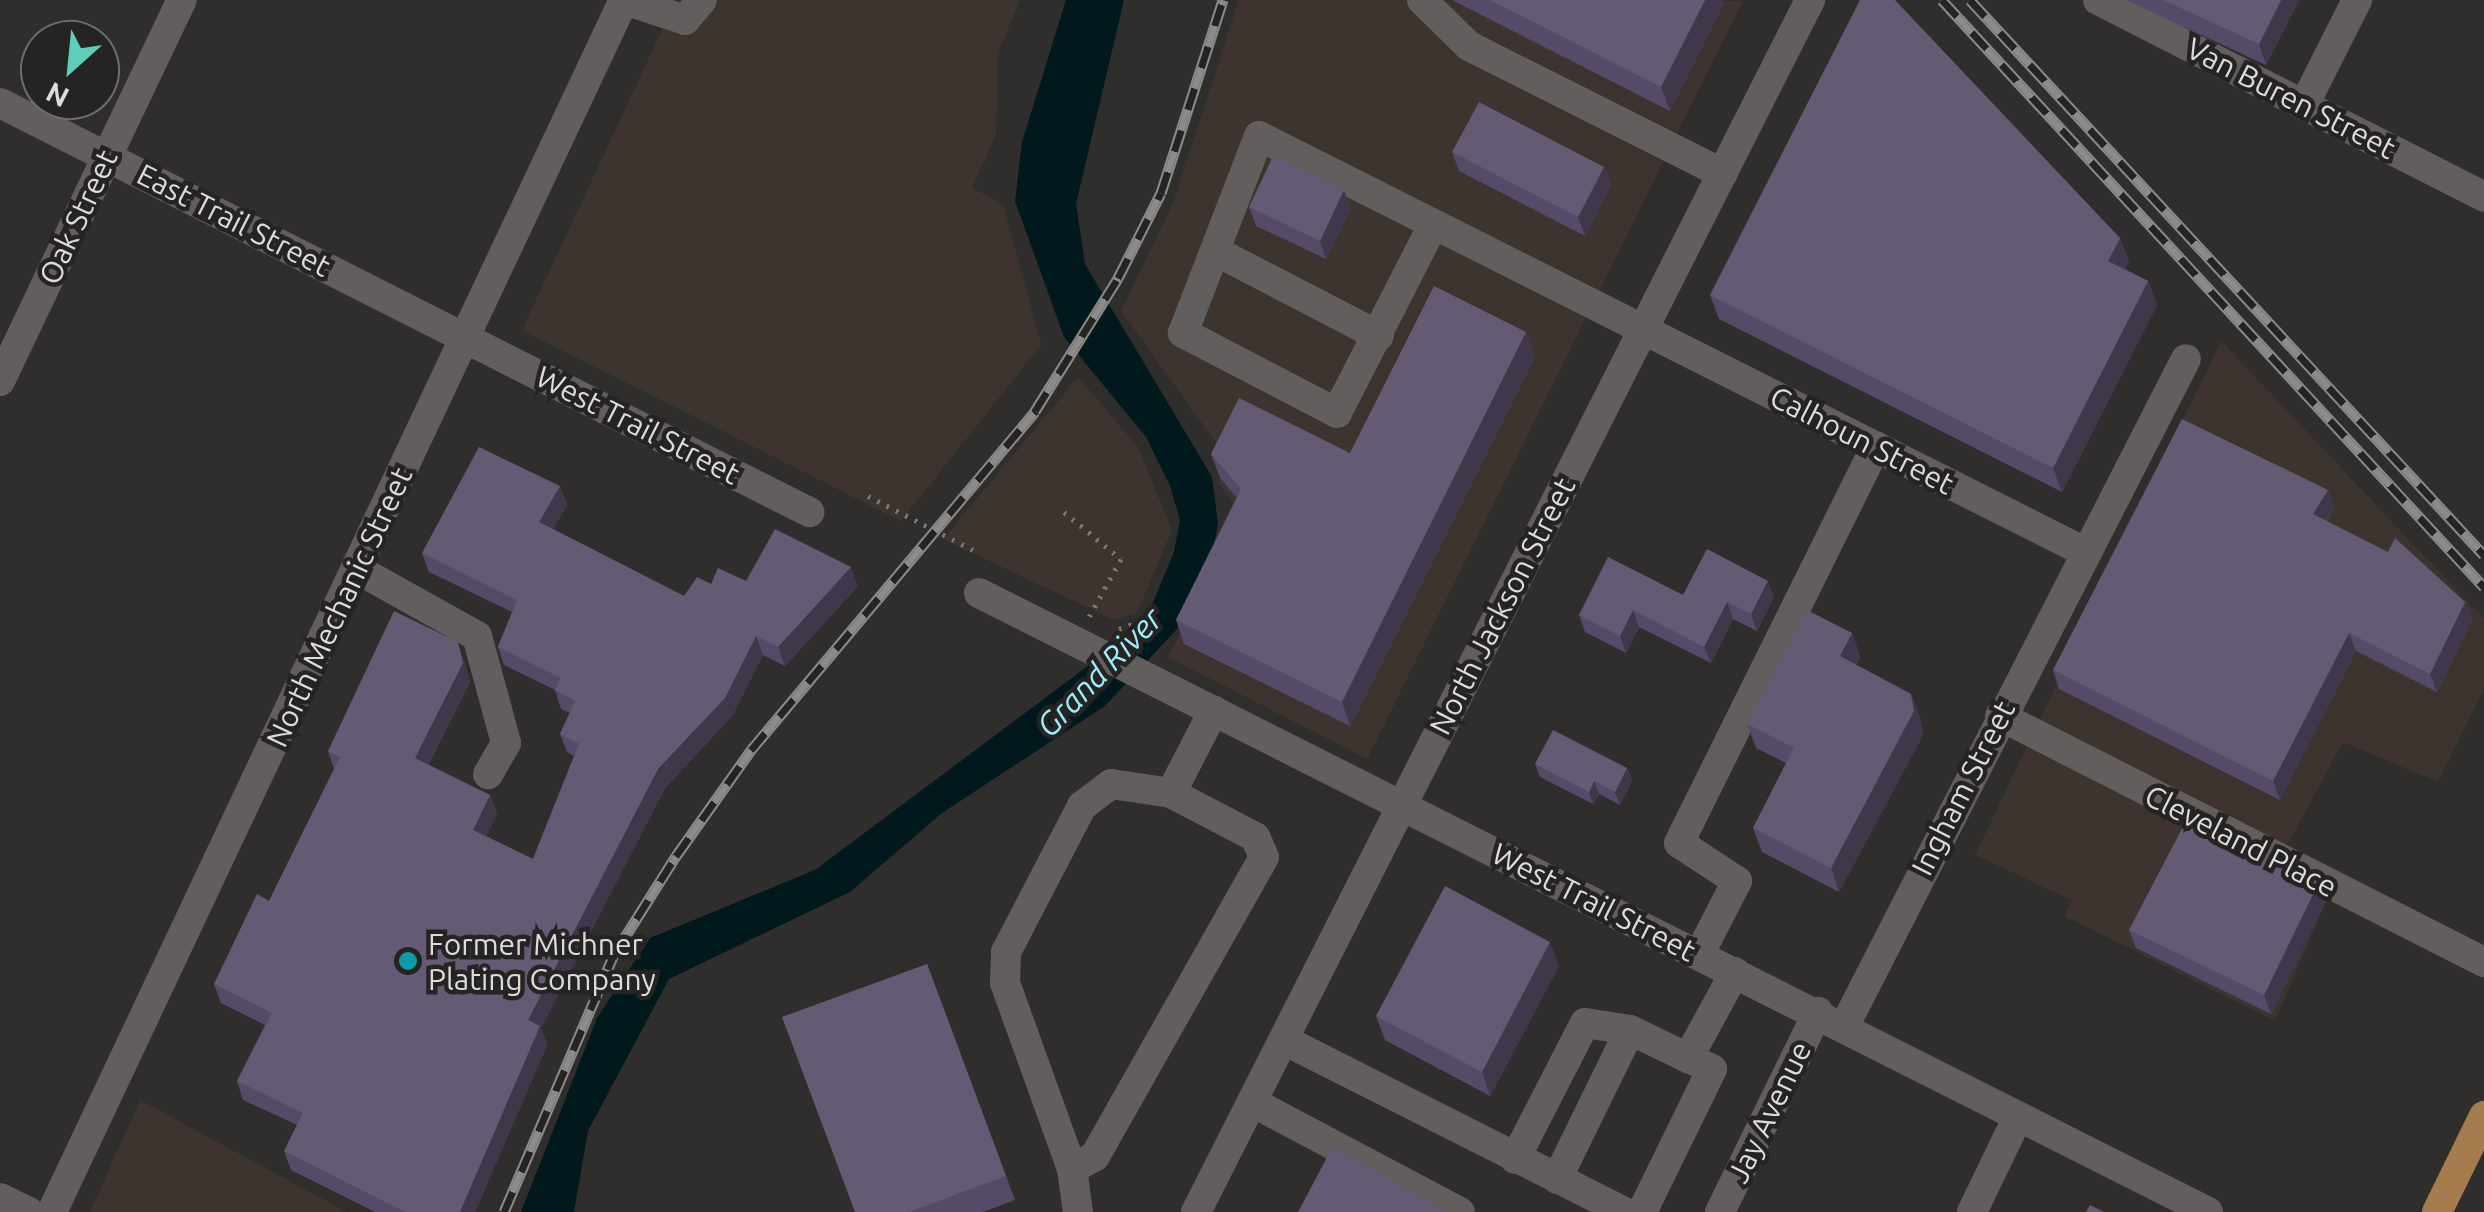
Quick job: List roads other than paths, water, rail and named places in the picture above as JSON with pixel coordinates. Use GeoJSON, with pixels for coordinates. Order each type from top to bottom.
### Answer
{"type":"FeatureCollection","features":[{"type":"Feature","properties":{"kind":"main road"},"geometry":{"type":"LineString","coordinates":[[2437,1212],[2484,1116]]}},
{"type":"Feature","properties":{"kind":"street","name":"Oak Street"},"geometry":{"type":"LineString","coordinates":[[0,381],[182,0]]}},
{"type":"Feature","properties":{"kind":"street"},"geometry":{"type":"LineString","coordinates":[[624,0],[686,20],[702,0]]}},
{"type":"Feature","properties":{"kind":"street","name":"North Mechanic Street"},"geometry":{"type":"LineString","coordinates":[[52,1212],[468,338],[624,0]]}},
{"type":"Feature","properties":{"kind":"street"},"geometry":{"type":"LineString","coordinates":[[1422,0],[1468,46],[1723,174]]}},
{"type":"Feature","properties":{"kind":"street","name":"North Jackson Street"},"geometry":{"type":"LineString","coordinates":[[1196,1212],[1810,0]]}},
{"type":"Feature","properties":{"kind":"street","name":"Van Buren Street"},"geometry":{"type":"LineString","coordinates":[[2098,0],[2484,197]]}},
{"type":"Feature","properties":{"kind":"street"},"geometry":{"type":"LineString","coordinates":[[2304,104],[2358,0]]}},
{"type":"Feature","properties":{"kind":"street","name":"East Trail Street"},"geometry":{"type":"LineString","coordinates":[[0,103],[468,338]]}},
{"type":"Feature","properties":{"kind":"street","name":"Calhoun Street"},"geometry":{"type":"LineString","coordinates":[[1218,253],[1224,212],[1259,136],[2081,550]]}},
{"type":"Feature","properties":{"kind":"street"},"geometry":{"type":"LineString","coordinates":[[1380,336],[1218,253],[1182,333],[1337,412],[1380,336],[1433,225]]}},
{"type":"Feature","properties":{"kind":"street","name":"West Trail Street"},"geometry":{"type":"LineString","coordinates":[[468,338],[809,512]]}},
{"type":"Feature","properties":{"kind":"street","name":"Ingham Street"},"geometry":{"type":"LineString","coordinates":[[1831,1019],[2000,716],[2081,550],[2186,359]]}},
{"type":"Feature","properties":{"kind":"street"},"geometry":{"type":"LineString","coordinates":[[1700,955],[1737,881],[1679,843],[1876,446]]}},
{"type":"Feature","properties":{"kind":"street"},"geometry":{"type":"LineString","coordinates":[[358,569],[478,636],[506,743],[488,774]]}},
{"type":"Feature","properties":{"kind":"street","name":"West Trail Street"},"geometry":{"type":"LineString","coordinates":[[979,593],[2208,1212]]}},
{"type":"Feature","properties":{"kind":"street"},"geometry":{"type":"LineString","coordinates":[[1171,794],[1214,710]]}},
{"type":"Feature","properties":{"kind":"street","name":"Cleveland Place"},"geometry":{"type":"LineString","coordinates":[[2000,716],[2484,962]]}},
{"type":"Feature","properties":{"kind":"street"},"geometry":{"type":"LineString","coordinates":[[1072,1168],[1095,1156],[1264,857],[1255,838],[1171,794],[1111,784],[1082,806],[1006,952],[1017,1022],[1072,1168],[1078,1212]]}},
{"type":"Feature","properties":{"kind":"street"},"geometry":{"type":"LineString","coordinates":[[1688,1058],[1735,972]]}},
{"type":"Feature","properties":{"kind":"street","name":"Jay Avenue"},"geometry":{"type":"LineString","coordinates":[[1720,1212],[1831,1019]]}},
{"type":"Feature","properties":{"kind":"street"},"geometry":{"type":"LineString","coordinates":[[1516,1159],[1585,1023],[1630,1030],[1712,1069],[1642,1212]]}},
{"type":"Feature","properties":{"kind":"street"},"geometry":{"type":"LineString","coordinates":[[1557,1179],[1630,1030]]}},
{"type":"Feature","properties":{"kind":"street"},"geometry":{"type":"LineString","coordinates":[[1284,1040],[1624,1212]]}},
{"type":"Feature","properties":{"kind":"street"},"geometry":{"type":"LineString","coordinates":[[1252,1102],[1460,1212]]}},
{"type":"Feature","properties":{"kind":"street"},"geometry":{"type":"LineString","coordinates":[[1972,1212],[2018,1117]]}},
{"type":"Feature","properties":{"kind":"street"},"geometry":{"type":"LineString","coordinates":[[0,1198],[30,1212]]}},
{"type":"Feature","properties":{"kind":"water","name":"Grand River"},"geometry":{"type":"Polygon","coordinates":[[[1066,0],[1124,0],[1076,204],[1085,264],[1212,477],[1218,524],[1209,571],[1178,628],[1105,706],[942,813],[850,892],[669,979],[588,1131],[574,1212],[521,1212],[597,1018],[650,938],[815,870],[1144,624],[1174,552],[1180,520],[1170,486],[1146,437],[1064,337],[1015,201],[1022,142],[1066,0]]]}},
{"type":"Feature","properties":{"kind":"railway"},"geometry":{"type":"LineString","coordinates":[[504,1212],[613,956],[676,856],[751,750],[1035,411],[1118,278],[1161,193],[1223,0]]}},
{"type":"Feature","properties":{"kind":"railway"},"geometry":{"type":"LineString","coordinates":[[1942,0],[2484,587]]}},
{"type":"Feature","properties":{"kind":"railway"},"geometry":{"type":"LineString","coordinates":[[1970,0],[2484,555]]}},
{"type":"Feature","properties":{"kind":"place","name":"Former Michner Plating Company"},"geometry":{"type":"Point","coordinates":[408,961]}}]}
